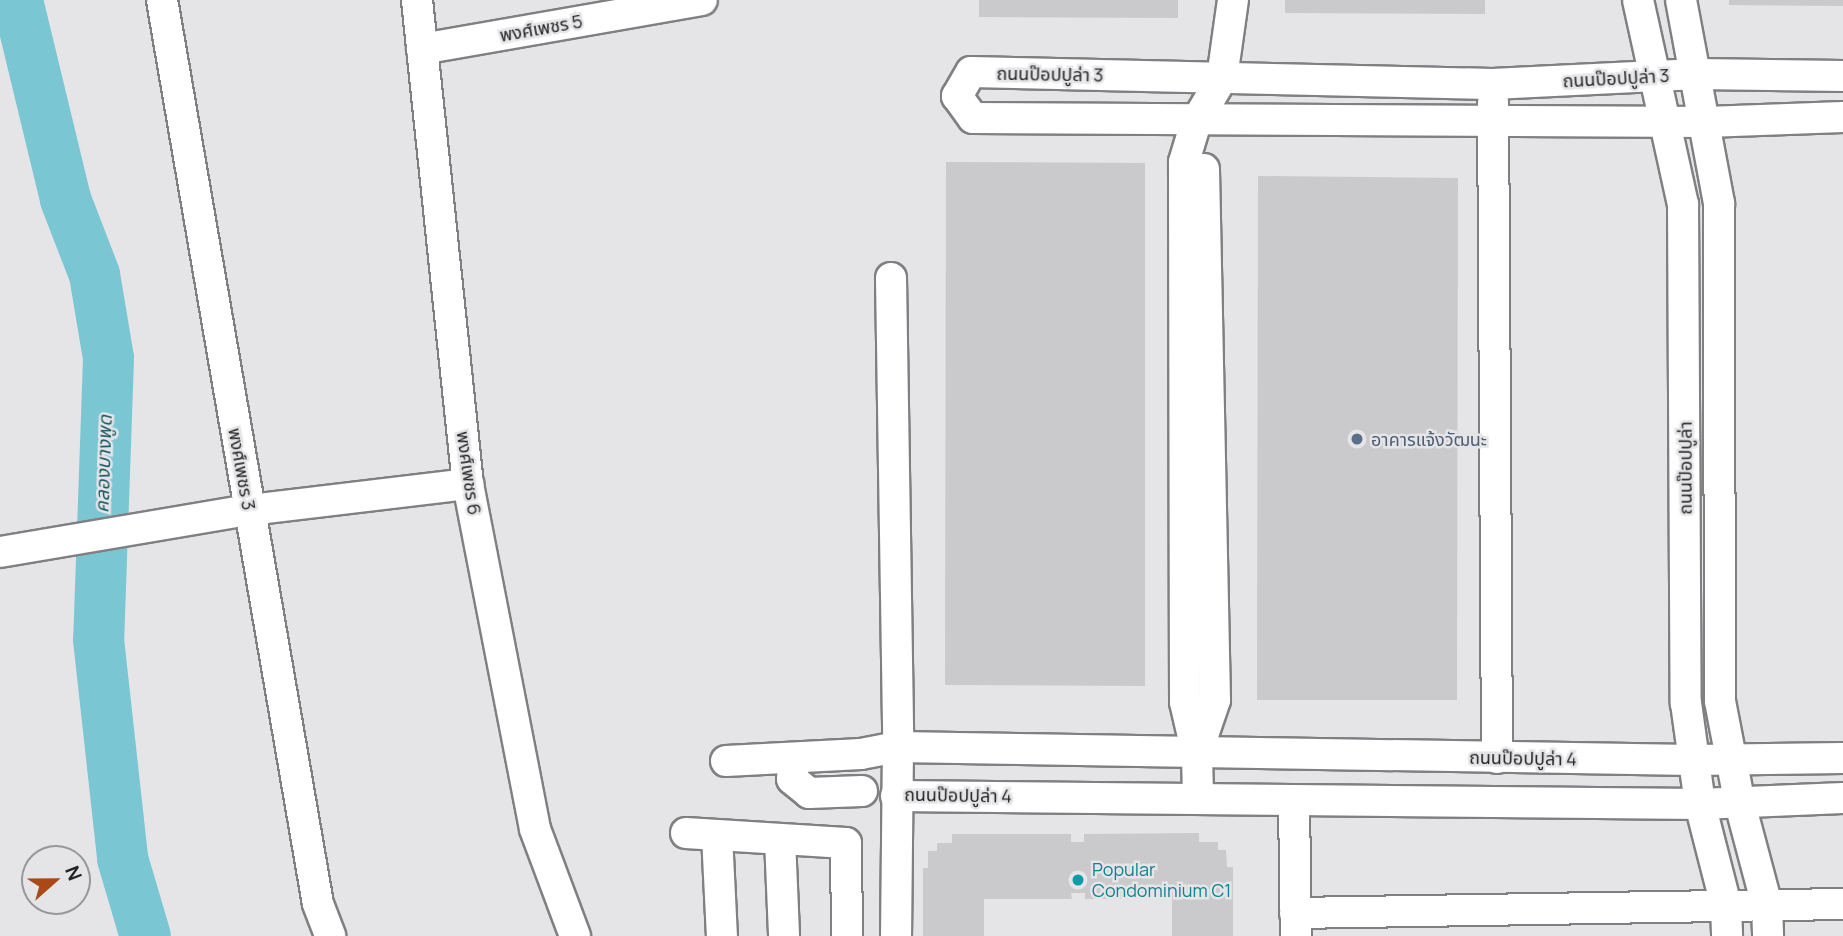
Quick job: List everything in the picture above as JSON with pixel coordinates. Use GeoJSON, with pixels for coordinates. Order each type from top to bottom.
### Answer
{"type":"FeatureCollection","features":[{"type":"Feature","properties":{"kind":"street","name":"พงศ์เพชร 3"},"geometry":{"type":"LineString","coordinates":[[162,0],[318,904],[330,936]]}},
{"type":"Feature","properties":{"kind":"street","name":"พงศ์เพชร 6"},"geometry":{"type":"LineString","coordinates":[[417,0],[468,484],[535,829],[576,936]]}},
{"type":"Feature","properties":{"kind":"street","name":"พงศ์เพชร 5"},"geometry":{"type":"LineString","coordinates":[[422,49],[702,0]]}},
{"type":"Feature","properties":{"kind":"street"},"geometry":{"type":"LineString","coordinates":[[1198,796],[1197,754],[1214,700],[1204,153],[1196,122],[1222,78],[1233,0]]}},
{"type":"Feature","properties":{"kind":"street","name":"ถนนป๊อปปูล่า"},"geometry":{"type":"LineString","coordinates":[[1638,0],[1683,204],[1686,703],[1700,804],[1726,905],[1727,936]]}},
{"type":"Feature","properties":{"kind":"street","name":"ถนนป๊อปปูล่า"},"geometry":{"type":"LineString","coordinates":[[1682,0],[1719,203],[1720,701],[1730,761],[1767,905],[1768,936]]}},
{"type":"Feature","properties":{"kind":"street","name":"ถนนป๊อปปูล่า 3"},"geometry":{"type":"LineString","coordinates":[[1843,76],[1697,74],[1492,84],[971,72],[957,96],[973,118],[1196,122],[1665,119],[1706,122],[1843,117]]}},
{"type":"Feature","properties":{"kind":"street"},"geometry":{"type":"LineString","coordinates":[[1492,84],[1497,758]]}},
{"type":"Feature","properties":{"kind":"street"},"geometry":{"type":"LineString","coordinates":[[726,761],[861,754],[898,747],[891,278]]}},
{"type":"Feature","properties":{"kind":"street"},"geometry":{"type":"LineString","coordinates":[[0,552],[85,540],[126,530],[249,510],[468,484]]}},
{"type":"Feature","properties":{"kind":"street","name":"ถนนป๊อปปูล่า 4"},"geometry":{"type":"LineString","coordinates":[[1843,758],[1730,761],[898,747],[896,796],[1198,796],[1294,801],[1700,804],[1739,800],[1843,798]]}},
{"type":"Feature","properties":{"kind":"street"},"geometry":{"type":"LineString","coordinates":[[794,758],[792,779],[809,793],[862,791]]}},
{"type":"Feature","properties":{"kind":"street"},"geometry":{"type":"LineString","coordinates":[[896,796],[896,936]]}},
{"type":"Feature","properties":{"kind":"street"},"geometry":{"type":"LineString","coordinates":[[1294,801],[1296,925],[1726,905],[1843,904]]}},
{"type":"Feature","properties":{"kind":"street"},"geometry":{"type":"LineString","coordinates":[[686,833],[846,843],[847,936]]}},
{"type":"Feature","properties":{"kind":"street"},"geometry":{"type":"LineString","coordinates":[[717,835],[722,936]]}},
{"type":"Feature","properties":{"kind":"street"},"geometry":{"type":"LineString","coordinates":[[780,839],[784,936]]}},
{"type":"Feature","properties":{"kind":"building"},"geometry":{"type":"Polygon","coordinates":[[[979,0],[1178,0],[1178,18],[979,17],[979,0]]]}},
{"type":"Feature","properties":{"kind":"building"},"geometry":{"type":"Polygon","coordinates":[[[1285,0],[1485,0],[1485,14],[1285,13],[1285,0]]]}},
{"type":"Feature","properties":{"kind":"building"},"geometry":{"type":"Polygon","coordinates":[[[1729,0],[1843,0],[1843,6],[1729,5],[1729,0]]]}},
{"type":"Feature","properties":{"kind":"building"},"geometry":{"type":"Polygon","coordinates":[[[946,162],[1145,163],[1145,686],[945,685],[946,162]]]}},
{"type":"Feature","properties":{"kind":"building","name":"อาคารแจ้งวัฒนะ"},"geometry":{"type":"Polygon","coordinates":[[[1258,176],[1458,178],[1457,700],[1257,700],[1258,176]]]}},
{"type":"Feature","properties":{"kind":"building","name":"Popular Condominium C1"},"geometry":{"type":"Polygon","coordinates":[[[1199,833],[1199,842],[1218,842],[1218,850],[1226,850],[1227,867],[1233,867],[1233,936],[1172,936],[1172,899],[1085,899],[1085,893],[1071,893],[1072,899],[984,899],[984,936],[923,936],[923,868],[928,868],[928,851],[937,851],[937,843],[952,843],[952,834],[1071,834],[1071,842],[1084,842],[1084,834],[1199,833]]]}},
{"type":"Feature","properties":{"kind":"waterway","name":"คลองบางพูด"},"geometry":{"type":"LineString","coordinates":[[17,0],[65,199],[94,274],[108,358],[98,639],[122,858],[145,936]]}},
{"type":"Feature","properties":{"kind":"place","name":"อาคารแจ้งวัฒนะ"},"geometry":{"type":"Point","coordinates":[1357,439]}},
{"type":"Feature","properties":{"kind":"place","name":"Popular Condominium C1"},"geometry":{"type":"Point","coordinates":[1078,880]}}]}
